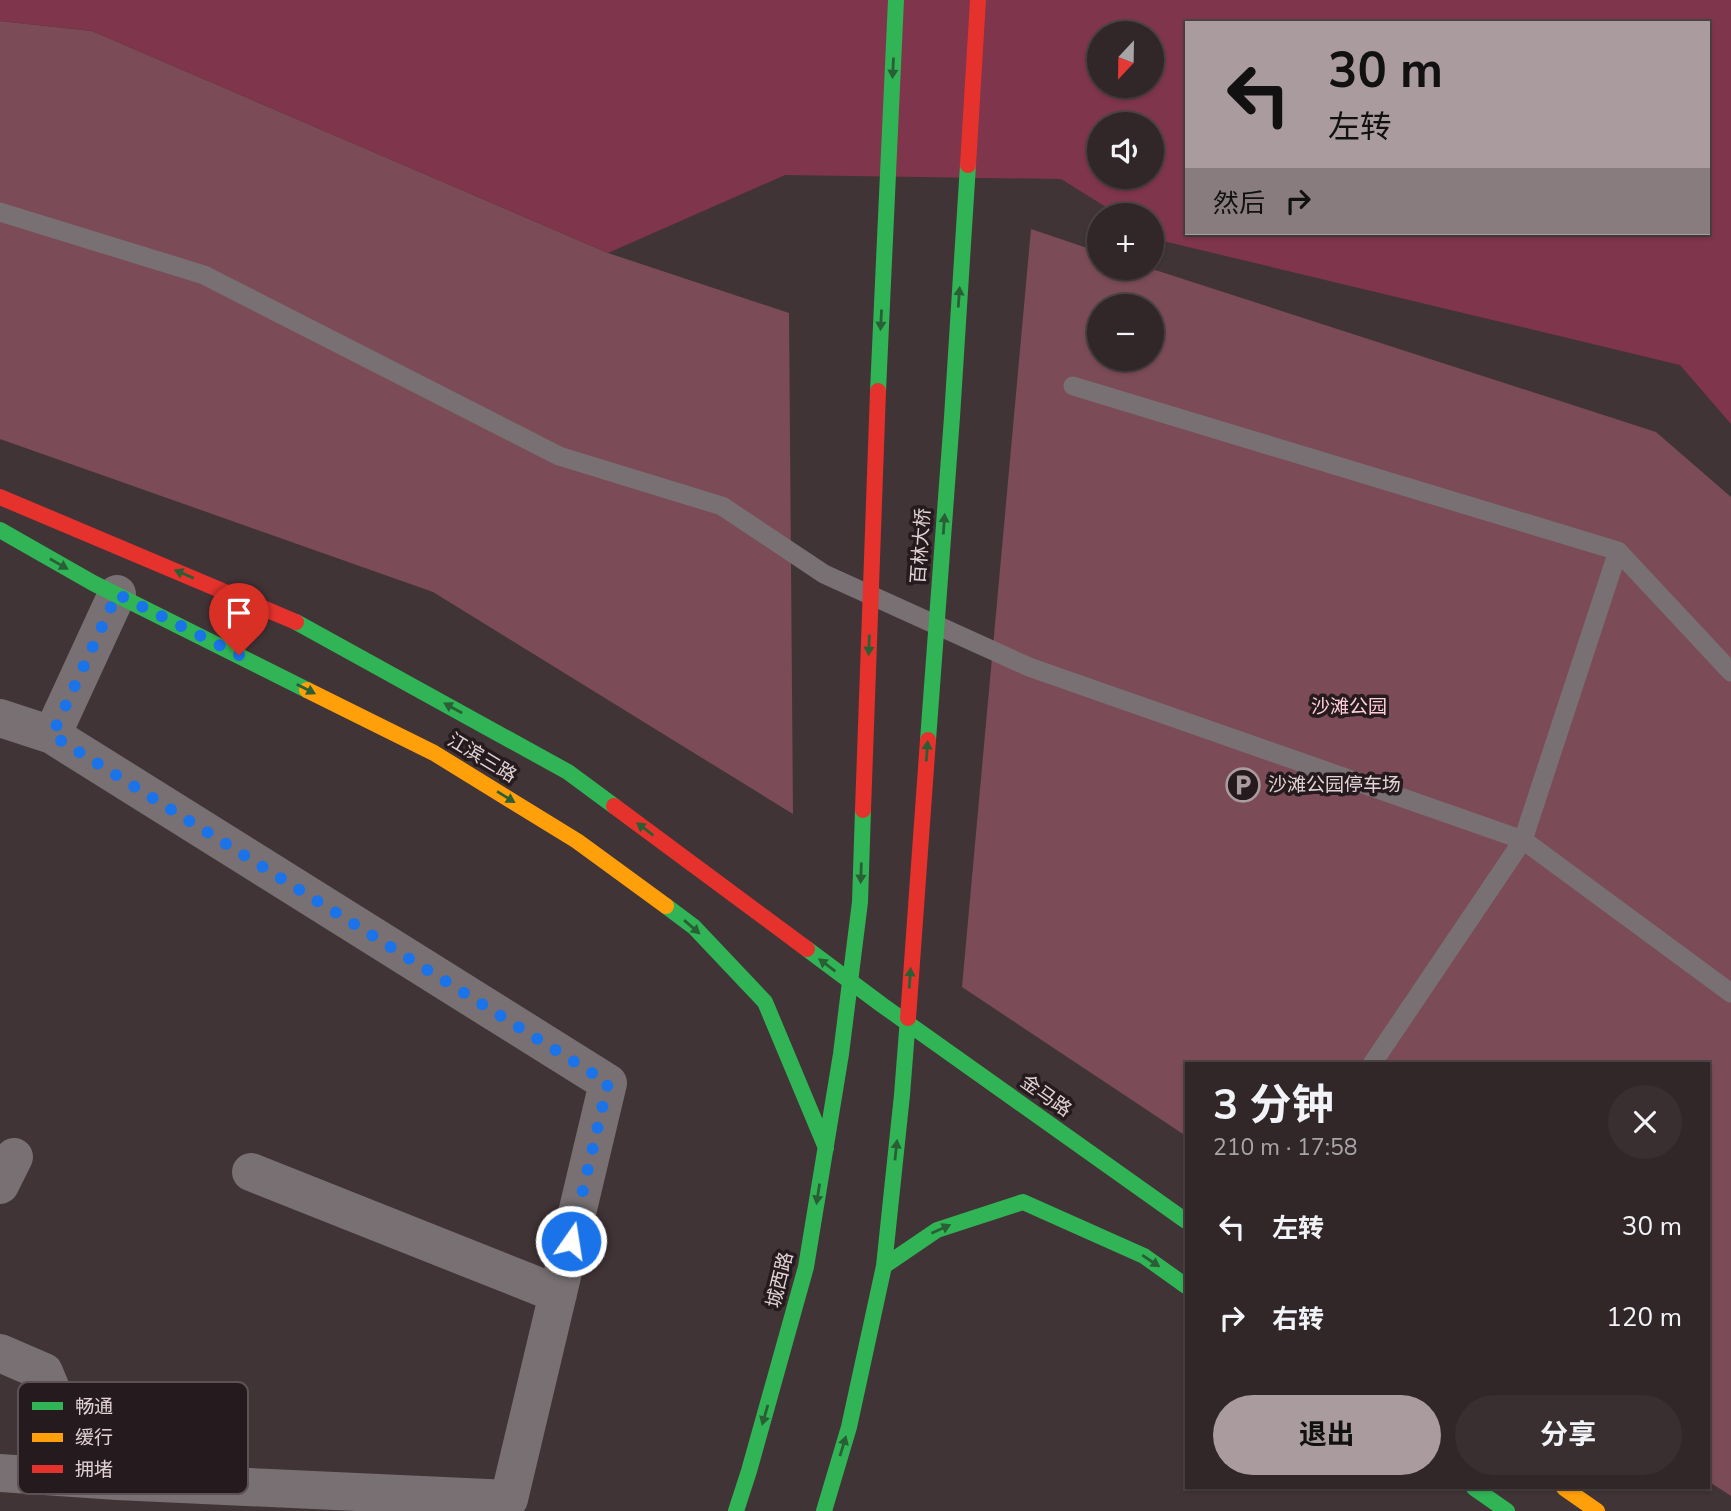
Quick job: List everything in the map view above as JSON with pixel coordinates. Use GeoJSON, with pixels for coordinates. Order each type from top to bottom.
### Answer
{"type":"FeatureCollection","features":[{"type":"Feature","properties":{"kind":"main road","name":"城西路"},"geometry":{"type":"LineString","coordinates":[[736,1511],[806,1267],[841,1054],[860,902],[895,0]]}},
{"type":"Feature","properties":{"kind":"main road","name":"百林大桥"},"geometry":{"type":"LineString","coordinates":[[824,1511],[849,1427],[884,1266],[902,1095],[952,417],[978,0]]}},
{"type":"Feature","properties":{"kind":"main road","name":"江滨三路"},"geometry":{"type":"LineString","coordinates":[[0,497],[306,626],[568,772],[882,1005]]}},
{"type":"Feature","properties":{"kind":"main road","name":"江滨三路"},"geometry":{"type":"LineString","coordinates":[[0,530],[93,583],[434,753],[577,841],[694,927],[765,1002],[826,1148]]}},
{"type":"Feature","properties":{"kind":"main road","name":"金马路"},"geometry":{"type":"LineString","coordinates":[[882,1005],[1185,1220]]}},
{"type":"Feature","properties":{"kind":"main road"},"geometry":{"type":"LineString","coordinates":[[884,1266],[937,1230],[1023,1202],[1144,1256],[1185,1285]]}},
{"type":"Feature","properties":{"kind":"main road"},"geometry":{"type":"LineString","coordinates":[[1475,1489],[1507,1511]]}},
{"type":"Feature","properties":{"kind":"main road"},"geometry":{"type":"LineString","coordinates":[[1565,1489],[1597,1511]]}},
{"type":"Feature","properties":{"kind":"street"},"geometry":{"type":"LineString","coordinates":[[52,735],[117,594]]}},
{"type":"Feature","properties":{"kind":"street"},"geometry":{"type":"LineString","coordinates":[[0,718],[52,735],[608,1083],[509,1499],[248,1493]]}},
{"type":"Feature","properties":{"kind":"street"},"geometry":{"type":"LineString","coordinates":[[251,1172],[558,1294]]}},
{"type":"Feature","properties":{"kind":"street"},"geometry":{"type":"LineString","coordinates":[[0,1353],[44,1372],[49,1382]]}},
{"type":"Feature","properties":{"kind":"street"},"geometry":{"type":"LineString","coordinates":[[0,1473],[18,1476]]}},
{"type":"Feature","properties":{"kind":"lane"},"geometry":{"type":"LineString","coordinates":[[0,212],[204,275],[559,456],[722,506],[824,574],[1029,667],[1523,840],[1731,993]]}},
{"type":"Feature","properties":{"kind":"lane"},"geometry":{"type":"LineString","coordinates":[[1073,386],[1618,551],[1731,672]]}},
{"type":"Feature","properties":{"kind":"lane"},"geometry":{"type":"LineString","coordinates":[[1373,1062],[1523,840],[1618,551]]}},
{"type":"Feature","properties":{"kind":"green space"},"geometry":{"type":"Polygon","coordinates":[[[0,21],[92,31],[608,253],[789,313],[793,814],[433,592],[0,439],[0,21]]]}},
{"type":"Feature","properties":{"kind":"green space","name":"沙滩公园"},"geometry":{"type":"Polygon","coordinates":[[[1031,229],[1087,248],[1087,280],[1164,280],[1164,273],[1656,432],[1731,497],[1731,1496],[1710,1482],[1710,1062],[1185,1062],[1185,1135],[962,987],[1031,229]]]}},
{"type":"Feature","properties":{"kind":"shaded area"},"geometry":{"type":"Polygon","coordinates":[[[0,0],[1731,0],[1731,424],[1680,365],[1164,241],[1164,203],[1100,203],[1061,179],[785,175],[608,253],[92,31],[0,21],[0,0]]]}},
{"type":"Feature","properties":{"kind":"traffic: fast"},"geometry":{"type":"LineString","coordinates":[[878,391],[896,0]]}},
{"type":"Feature","properties":{"kind":"traffic: fast"},"geometry":{"type":"LineString","coordinates":[[928,740],[968,165]]}},
{"type":"Feature","properties":{"kind":"traffic: fast"},"geometry":{"type":"LineString","coordinates":[[0,530],[93,583],[307,690]]}},
{"type":"Feature","properties":{"kind":"traffic: fast"},"geometry":{"type":"LineString","coordinates":[[296,622],[568,772],[614,806]]}},
{"type":"Feature","properties":{"kind":"traffic: fast"},"geometry":{"type":"LineString","coordinates":[[736,1511],[806,1267],[841,1054],[860,902],[863,810]]}},
{"type":"Feature","properties":{"kind":"traffic: fast"},"geometry":{"type":"LineString","coordinates":[[666,906],[694,927],[765,1002],[826,1148]]}},
{"type":"Feature","properties":{"kind":"traffic: fast"},"geometry":{"type":"LineString","coordinates":[[807,949],[1185,1220]]}},
{"type":"Feature","properties":{"kind":"traffic: fast"},"geometry":{"type":"LineString","coordinates":[[824,1511],[849,1427],[884,1266],[908,1018]]}},
{"type":"Feature","properties":{"kind":"traffic: fast"},"geometry":{"type":"LineString","coordinates":[[884,1266],[937,1230],[1023,1202],[1144,1256],[1185,1285]]}},
{"type":"Feature","properties":{"kind":"traffic: fast"},"geometry":{"type":"LineString","coordinates":[[1475,1489],[1507,1511]]}},
{"type":"Feature","properties":{"kind":"traffic: slow"},"geometry":{"type":"LineString","coordinates":[[307,690],[434,753],[577,841],[666,906]]}},
{"type":"Feature","properties":{"kind":"traffic: slow"},"geometry":{"type":"LineString","coordinates":[[1565,1489],[1597,1511]]}},
{"type":"Feature","properties":{"kind":"traffic: jam"},"geometry":{"type":"LineString","coordinates":[[968,165],[978,0]]}},
{"type":"Feature","properties":{"kind":"traffic: jam"},"geometry":{"type":"LineString","coordinates":[[863,810],[878,391]]}},
{"type":"Feature","properties":{"kind":"traffic: jam"},"geometry":{"type":"LineString","coordinates":[[0,497],[296,622]]}},
{"type":"Feature","properties":{"kind":"traffic: jam"},"geometry":{"type":"LineString","coordinates":[[908,1018],[928,740]]}},
{"type":"Feature","properties":{"kind":"traffic: jam"},"geometry":{"type":"LineString","coordinates":[[614,806],[807,949]]}},
{"type":"Feature","properties":{"kind":"place","name":"沙滩公园停车场"},"geometry":{"type":"Point","coordinates":[1243,785]}},
{"type":"Feature","properties":{"kind":"route"},"geometry":{"type":"LineString","coordinates":[[239,655],[117,594],[52,735],[608,1083],[571,1241]]}}]}
